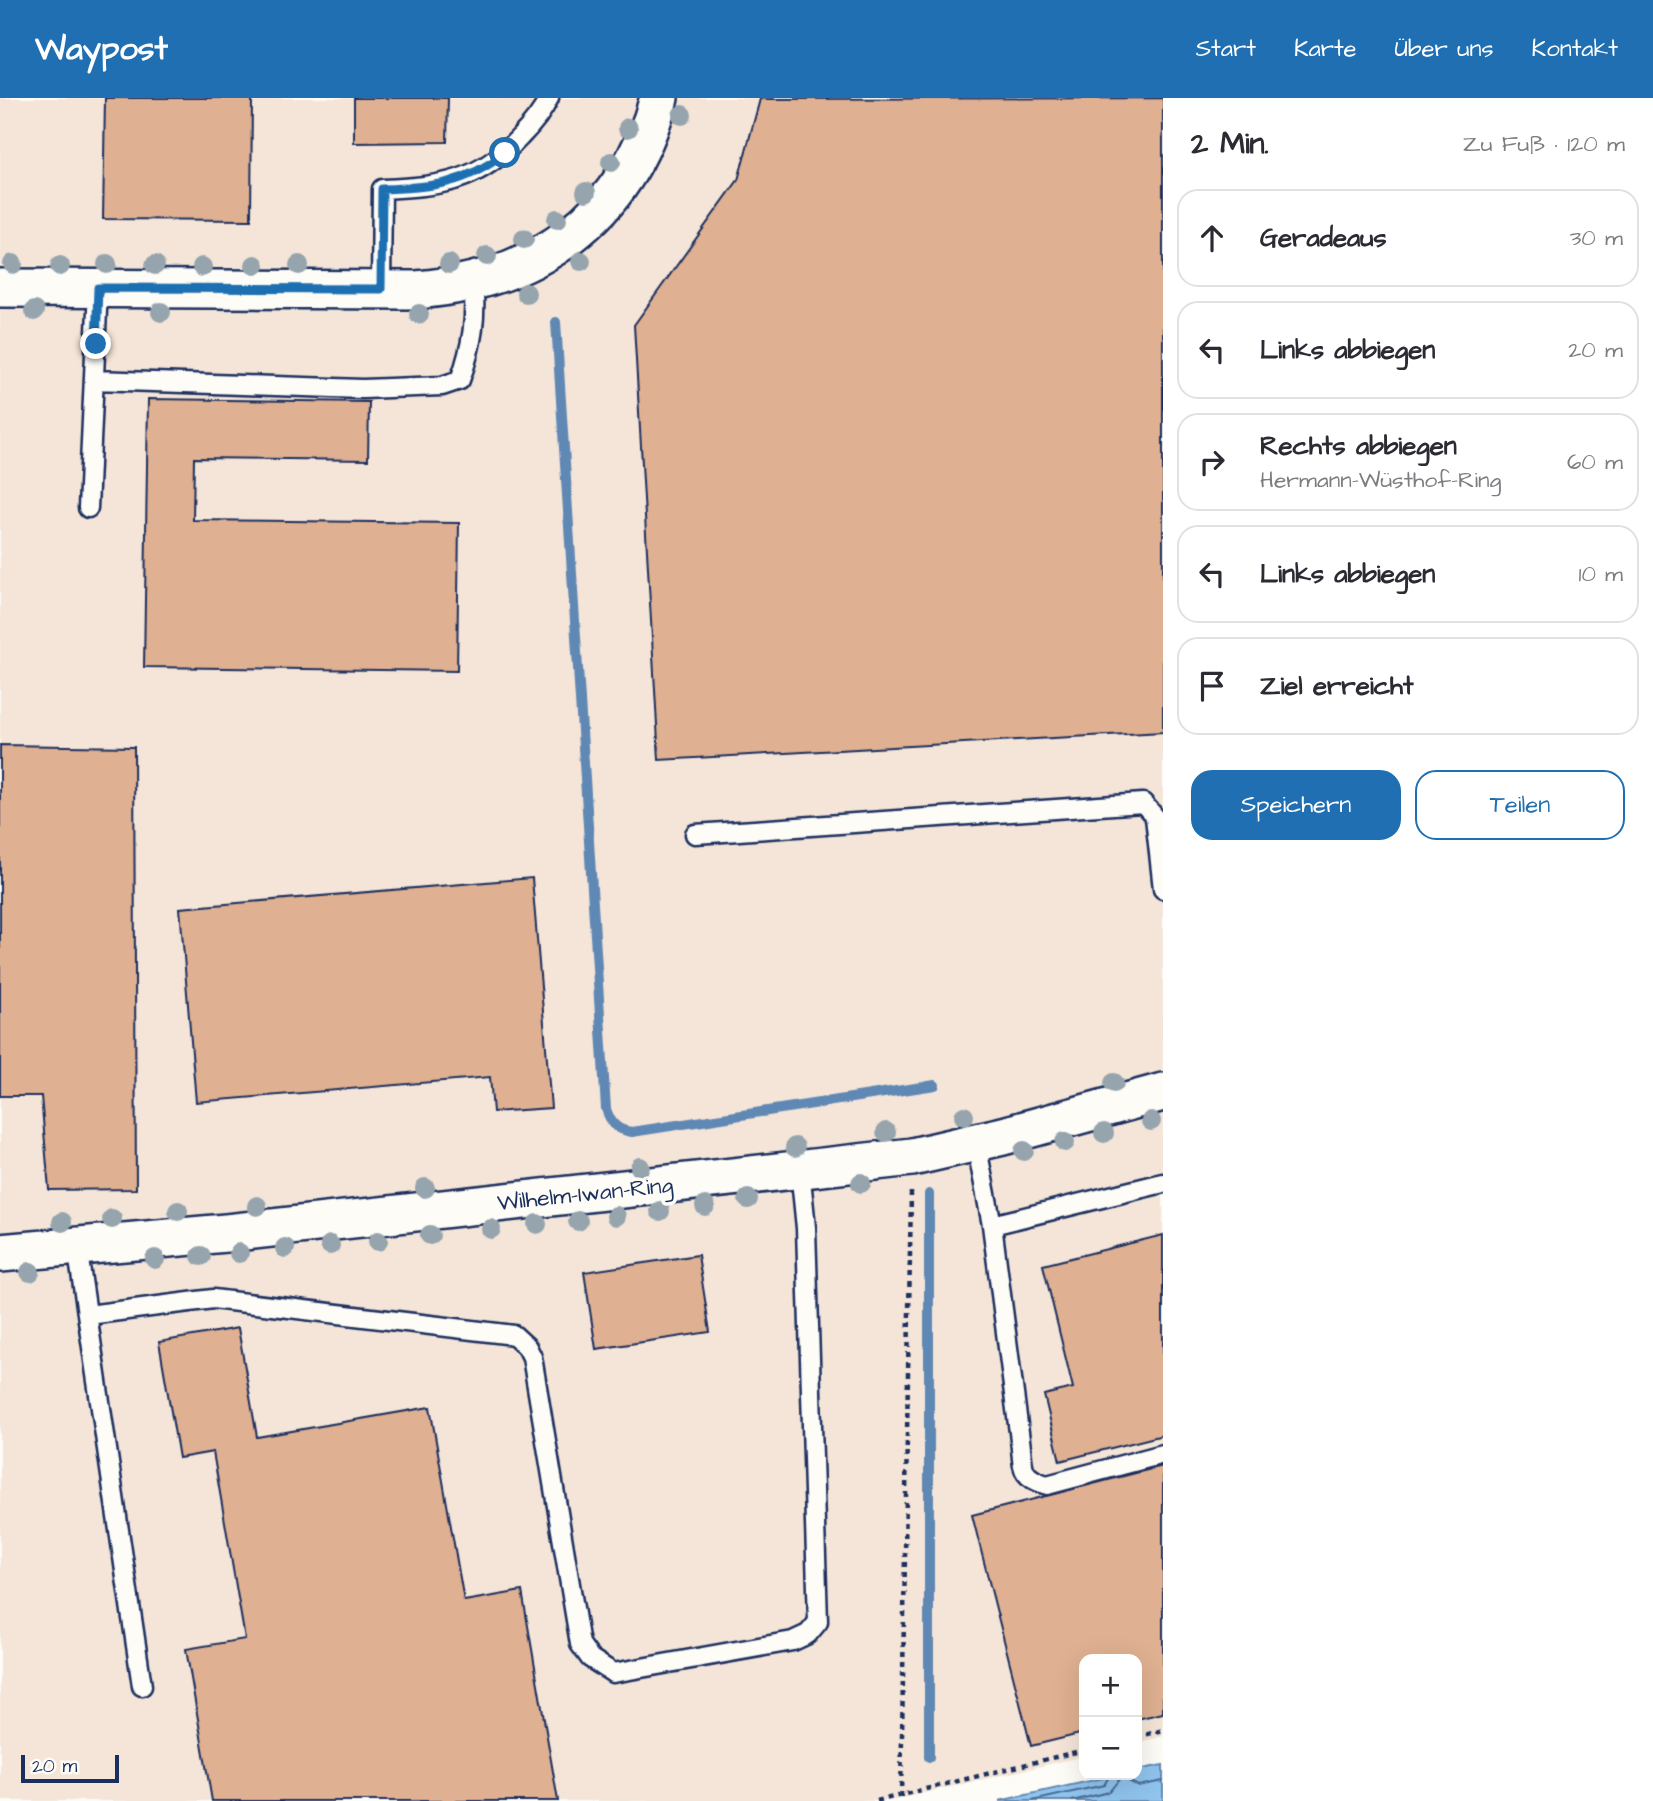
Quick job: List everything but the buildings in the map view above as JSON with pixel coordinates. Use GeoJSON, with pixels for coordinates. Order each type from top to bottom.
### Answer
{"type":"FeatureCollection","features":[{"type":"Feature","properties":{"kind":"street"},"geometry":{"type":"LineString","coordinates":[[0,288],[381,289],[441,288],[473,282],[530,263],[568,239],[587,221],[610,197],[638,155],[659,98]]}},
{"type":"Feature","properties":{"kind":"street","name":"Wilhelm-Iwan-Ring"},"geometry":{"type":"LineString","coordinates":[[0,1253],[226,1233],[912,1157],[976,1143],[1163,1092]]}},
{"type":"Feature","properties":{"kind":"lane"},"geometry":{"type":"LineString","coordinates":[[381,289],[382,189],[447,184],[467,178],[505,153],[530,127],[549,98]]}},
{"type":"Feature","properties":{"kind":"lane"},"geometry":{"type":"LineString","coordinates":[[95,380],[363,389],[442,386],[460,380],[467,362],[475,321],[473,282]]}},
{"type":"Feature","properties":{"kind":"lane"},"geometry":{"type":"LineString","coordinates":[[88,508],[98,288]]}},
{"type":"Feature","properties":{"kind":"lane"},"geometry":{"type":"LineString","coordinates":[[695,834],[1163,802]]}},
{"type":"Feature","properties":{"kind":"lane"},"geometry":{"type":"LineString","coordinates":[[1143,803],[1155,817],[1163,889]]}},
{"type":"Feature","properties":{"kind":"lane"},"geometry":{"type":"LineString","coordinates":[[976,1143],[992,1225],[1025,1473],[1030,1480],[1046,1485],[1163,1454]]}},
{"type":"Feature","properties":{"kind":"lane"},"geometry":{"type":"LineString","coordinates":[[88,1315],[213,1300],[514,1335],[527,1347],[532,1357],[580,1644],[590,1658],[613,1673],[793,1641],[808,1634],[818,1622],[806,1228],[800,1169]]}},
{"type":"Feature","properties":{"kind":"lane"},"geometry":{"type":"LineString","coordinates":[[992,1225],[1163,1183]]}},
{"type":"Feature","properties":{"kind":"lane"},"geometry":{"type":"LineString","coordinates":[[76,1246],[142,1686]]}},
{"type":"Feature","properties":{"kind":"path"},"geometry":{"type":"LineString","coordinates":[[901,1797],[912,1157]]}},
{"type":"Feature","properties":{"kind":"path"},"geometry":{"type":"LineString","coordinates":[[1142,1736],[1163,1731]]}},
{"type":"Feature","properties":{"kind":"path"},"geometry":{"type":"LineString","coordinates":[[877,1801],[1079,1752]]}},
{"type":"Feature","properties":{"kind":"shaded area"},"geometry":{"type":"Polygon","coordinates":[[[0,98],[1163,98],[1163,1736],[1142,1742],[1142,1654],[1079,1654],[1079,1757],[890,1801],[0,1801],[0,98]]]}},
{"type":"Feature","properties":{"kind":"water"},"geometry":{"type":"Polygon","coordinates":[[[1163,1765],[1163,1801],[999,1801],[1094,1780],[1142,1780],[1142,1769],[1163,1765]]]}},
{"type":"Feature","properties":{"kind":"waterway"},"geometry":{"type":"LineString","coordinates":[[556,322],[606,1109],[610,1119],[618,1128],[632,1132],[935,1085]]}},
{"type":"Feature","properties":{"kind":"waterway"},"geometry":{"type":"LineString","coordinates":[[929,1194],[929,1757]]}},
{"type":"Feature","properties":{"kind":"route"},"geometry":{"type":"LineString","coordinates":[[96,344],[98,288],[381,289],[382,189],[447,184],[467,178],[505,153]]}}]}
